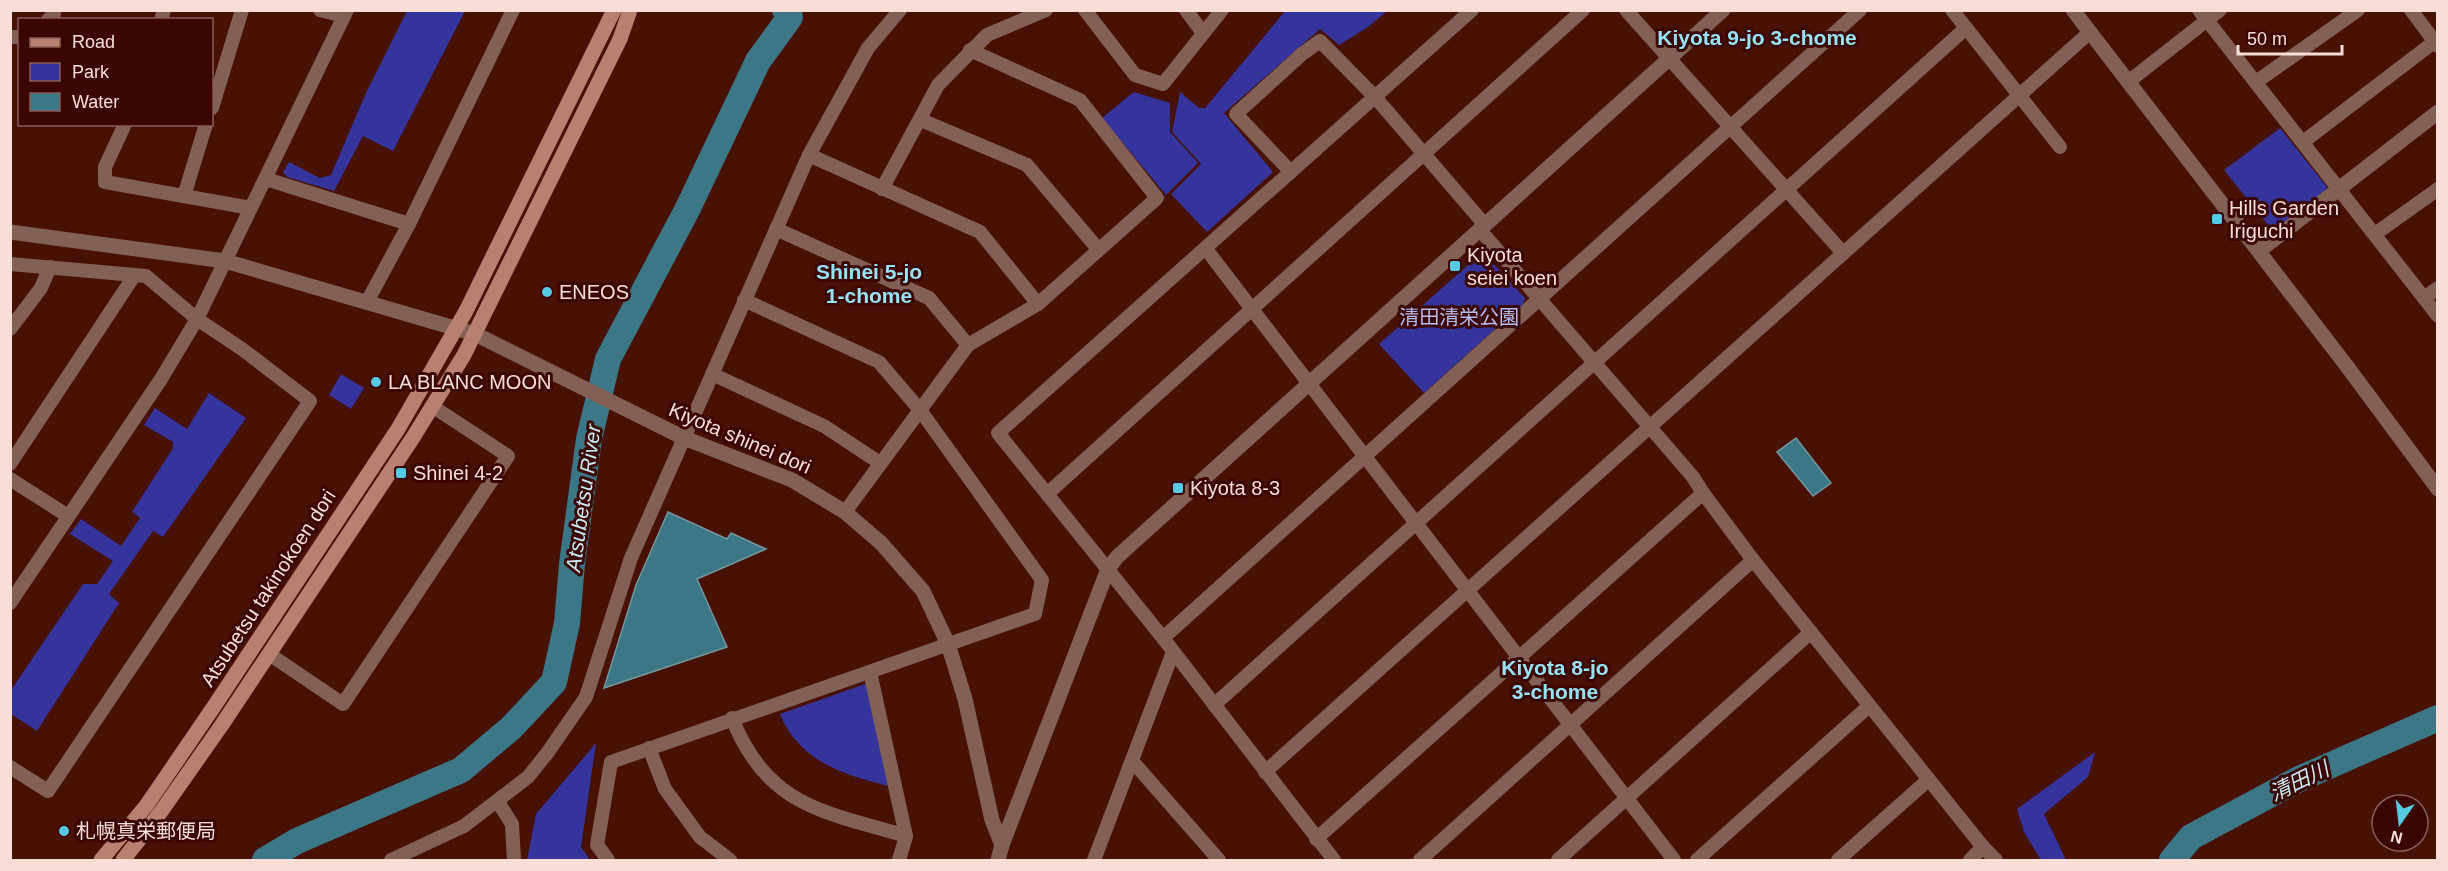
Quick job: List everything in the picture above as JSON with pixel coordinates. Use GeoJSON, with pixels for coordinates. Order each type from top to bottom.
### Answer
{"type":"FeatureCollection","features":[{"type":"Feature","properties":{"kind":"main road","name":"Atsubetsu takinokoen dori"},"geometry":{"type":"LineString","coordinates":[[101,861],[146,806],[216,705],[398,429],[457,329],[580,84],[614,10]]}},
{"type":"Feature","properties":{"kind":"main road","name":"Atsubetsu takinokoen dori"},"geometry":{"type":"LineString","coordinates":[[123,861],[160,813],[269,654],[432,406],[475,334],[620,39],[630,10]]}},
{"type":"Feature","properties":{"kind":"street"},"geometry":{"type":"LineString","coordinates":[[213,105],[242,10]]}},
{"type":"Feature","properties":{"kind":"street"},"geometry":{"type":"LineString","coordinates":[[10,603],[161,378],[197,319],[346,13],[320,10]]}},
{"type":"Feature","properties":{"kind":"street"},"geometry":{"type":"LineString","coordinates":[[368,302],[409,224],[513,10]]}},
{"type":"Feature","properties":{"kind":"street"},"geometry":{"type":"LineString","coordinates":[[391,861],[464,826],[528,777],[586,697],[631,558],[809,156],[868,48],[900,10]]}},
{"type":"Feature","properties":{"kind":"street"},"geometry":{"type":"LineString","coordinates":[[882,189],[938,85],[970,50],[987,35],[1046,10]]}},
{"type":"Feature","properties":{"kind":"street"},"geometry":{"type":"LineString","coordinates":[[1085,10],[1135,75],[1163,84],[1222,10]]}},
{"type":"Feature","properties":{"kind":"street"},"geometry":{"type":"LineString","coordinates":[[1186,10],[1203,33]]}},
{"type":"Feature","properties":{"kind":"street"},"geometry":{"type":"LineString","coordinates":[[1334,861],[1163,638],[998,433],[1472,10]]}},
{"type":"Feature","properties":{"kind":"street"},"geometry":{"type":"LineString","coordinates":[[1047,494],[1583,10]]}},
{"type":"Feature","properties":{"kind":"street"},"geometry":{"type":"LineString","coordinates":[[1626,10],[1843,253]]}},
{"type":"Feature","properties":{"kind":"street"},"geometry":{"type":"LineString","coordinates":[[998,861],[1002,845],[1108,569],[1117,557],[1723,10]]}},
{"type":"Feature","properties":{"kind":"street"},"geometry":{"type":"LineString","coordinates":[[1163,638],[1860,10]]}},
{"type":"Feature","properties":{"kind":"street"},"geometry":{"type":"LineString","coordinates":[[1952,10],[2060,147]]}},
{"type":"Feature","properties":{"kind":"street"},"geometry":{"type":"LineString","coordinates":[[2073,10],[2259,251],[2438,489]]}},
{"type":"Feature","properties":{"kind":"street"},"geometry":{"type":"LineString","coordinates":[[2128,82],[2203,16],[2220,10]]}},
{"type":"Feature","properties":{"kind":"street"},"geometry":{"type":"LineString","coordinates":[[2256,82],[2358,10]]}},
{"type":"Feature","properties":{"kind":"street"},"geometry":{"type":"LineString","coordinates":[[2303,142],[2437,42],[2411,10]]}},
{"type":"Feature","properties":{"kind":"street"},"geometry":{"type":"LineString","coordinates":[[2203,16],[2438,316]]}},
{"type":"Feature","properties":{"kind":"street"},"geometry":{"type":"LineString","coordinates":[[1214,705],[1966,28]]}},
{"type":"Feature","properties":{"kind":"street"},"geometry":{"type":"LineString","coordinates":[[1265,772],[1469,591],[2019,93],[2090,32]]}},
{"type":"Feature","properties":{"kind":"street"},"geometry":{"type":"LineString","coordinates":[[1291,172],[1236,114],[1302,54],[1320,41],[1375,97],[1594,364],[1693,477],[1702,493],[1753,560],[1928,780],[1996,861]]}},
{"type":"Feature","properties":{"kind":"street"},"geometry":{"type":"LineString","coordinates":[[845,512],[968,345],[1038,304],[1157,198],[1080,100],[970,50]]}},
{"type":"Feature","properties":{"kind":"street"},"geometry":{"type":"LineString","coordinates":[[2259,251],[2438,112]]}},
{"type":"Feature","properties":{"kind":"street"},"geometry":{"type":"LineString","coordinates":[[921,120],[1027,165],[1098,249]]}},
{"type":"Feature","properties":{"kind":"street"},"geometry":{"type":"LineString","coordinates":[[124,126],[105,167],[105,182],[252,208]]}},
{"type":"Feature","properties":{"kind":"street"},"geometry":{"type":"LineString","coordinates":[[184,196],[205,126]]}},
{"type":"Feature","properties":{"kind":"street"},"geometry":{"type":"LineString","coordinates":[[809,156],[980,232],[1038,304]]}},
{"type":"Feature","properties":{"kind":"street"},"geometry":{"type":"LineString","coordinates":[[266,179],[409,224]]}},
{"type":"Feature","properties":{"kind":"street"},"geometry":{"type":"LineString","coordinates":[[2374,234],[2438,189]]}},
{"type":"Feature","properties":{"kind":"street"},"geometry":{"type":"LineString","coordinates":[[776,229],[929,298],[968,345]]}},
{"type":"Feature","properties":{"kind":"street","name":"Kiyota shinei dori"},"geometry":{"type":"LineString","coordinates":[[10,232],[225,261],[475,334],[684,438],[792,480],[845,512],[881,543],[923,591],[948,644],[965,699],[992,820],[1002,845]]}},
{"type":"Feature","properties":{"kind":"street"},"geometry":{"type":"LineString","coordinates":[[1206,249],[1674,861]]}},
{"type":"Feature","properties":{"kind":"street"},"geometry":{"type":"LineString","coordinates":[[10,264],[146,276],[197,319],[242,349],[310,401],[48,791],[10,767]]}},
{"type":"Feature","properties":{"kind":"street"},"geometry":{"type":"LineString","coordinates":[[10,329],[41,288],[50,267]]}},
{"type":"Feature","properties":{"kind":"street"},"geometry":{"type":"LineString","coordinates":[[10,464],[134,276]]}},
{"type":"Feature","properties":{"kind":"street"},"geometry":{"type":"LineString","coordinates":[[2424,298],[2438,288]]}},
{"type":"Feature","properties":{"kind":"street"},"geometry":{"type":"LineString","coordinates":[[608,861],[597,845],[611,762],[1035,614],[1042,580],[920,410],[879,362],[744,300]]}},
{"type":"Feature","properties":{"kind":"street"},"geometry":{"type":"LineString","coordinates":[[712,374],[824,426],[880,463]]}},
{"type":"Feature","properties":{"kind":"street"},"geometry":{"type":"LineString","coordinates":[[269,654],[342,704],[508,456],[432,406]]}},
{"type":"Feature","properties":{"kind":"street"},"geometry":{"type":"LineString","coordinates":[[10,479],[68,516]]}},
{"type":"Feature","properties":{"kind":"street"},"geometry":{"type":"LineString","coordinates":[[1316,839],[1702,493]]}},
{"type":"Feature","properties":{"kind":"street"},"geometry":{"type":"LineString","coordinates":[[1420,861],[1753,560]]}},
{"type":"Feature","properties":{"kind":"street"},"geometry":{"type":"LineString","coordinates":[[1558,861],[1811,632]]}},
{"type":"Feature","properties":{"kind":"street"},"geometry":{"type":"LineString","coordinates":[[1098,859],[1173,652]]}},
{"type":"Feature","properties":{"kind":"street"},"geometry":{"type":"LineString","coordinates":[[870,672],[906,836],[899,861]]}},
{"type":"Feature","properties":{"kind":"street"},"geometry":{"type":"LineString","coordinates":[[1697,861],[1869,706]]}},
{"type":"Feature","properties":{"kind":"street"},"geometry":{"type":"LineString","coordinates":[[732,718],[751,758],[780,789],[813,808],[906,836]]}},
{"type":"Feature","properties":{"kind":"street"},"geometry":{"type":"LineString","coordinates":[[649,748],[665,789],[700,837],[730,861]]}},
{"type":"Feature","properties":{"kind":"street"},"geometry":{"type":"LineString","coordinates":[[1133,762],[1219,861]]}},
{"type":"Feature","properties":{"kind":"street"},"geometry":{"type":"LineString","coordinates":[[1838,861],[1928,780]]}},
{"type":"Feature","properties":{"kind":"street"},"geometry":{"type":"LineString","coordinates":[[498,801],[512,824],[514,861]]}},
{"type":"Feature","properties":{"kind":"street"},"geometry":{"type":"LineString","coordinates":[[1970,861],[1983,847]]}},
{"type":"Feature","properties":{"kind":"green space"},"geometry":{"type":"Polygon","coordinates":[[[1286,10],[1387,11],[1368,27],[1339,45],[1320,29],[1224,113],[1273,172],[1207,232],[1171,194],[1201,164],[1172,132],[1180,92],[1199,108],[1205,108],[1286,10]]]}},
{"type":"Feature","properties":{"kind":"green space"},"geometry":{"type":"Polygon","coordinates":[[[407,11],[465,11],[393,151],[363,136],[334,191],[287,177],[283,172],[289,162],[320,178],[331,175],[366,93],[407,11]]]}},
{"type":"Feature","properties":{"kind":"green space"},"geometry":{"type":"Polygon","coordinates":[[[1134,92],[1170,103],[1170,132],[1198,163],[1166,195],[1102,118],[1134,92]]]}},
{"type":"Feature","properties":{"kind":"green space"},"geometry":{"type":"Polygon","coordinates":[[[2280,128],[2327,187],[2325,193],[2280,227],[2268,225],[2224,170],[2280,128]]]}},
{"type":"Feature","properties":{"kind":"green space","name":"清田清栄公園"},"geometry":{"type":"Polygon","coordinates":[[[1486,256],[1525,298],[1523,304],[1424,393],[1379,344],[1477,257],[1486,256]]]}},
{"type":"Feature","properties":{"kind":"green space"},"geometry":{"type":"Polygon","coordinates":[[[341,374],[364,388],[351,409],[329,395],[341,374]]]}},
{"type":"Feature","properties":{"kind":"green space"},"geometry":{"type":"Polygon","coordinates":[[[209,393],[246,418],[163,537],[153,531],[109,594],[119,603],[37,731],[11,714],[11,690],[83,584],[97,584],[113,561],[70,534],[81,519],[121,546],[140,518],[132,512],[173,448],[173,442],[144,425],[155,408],[187,429],[209,393]]]}},
{"type":"Feature","properties":{"kind":"green space"},"geometry":{"type":"Polygon","coordinates":[[[865,684],[870,688],[892,787],[841,772],[812,755],[799,744],[780,714],[865,684]]]}},
{"type":"Feature","properties":{"kind":"green space"},"geometry":{"type":"Polygon","coordinates":[[[596,743],[581,847],[590,860],[527,860],[536,814],[596,743]]]}},
{"type":"Feature","properties":{"kind":"green space"},"geometry":{"type":"Polygon","coordinates":[[[2095,752],[2088,777],[2044,814],[2066,860],[2041,860],[2024,832],[2017,809],[2095,752]]]}},
{"type":"Feature","properties":{"kind":"water"},"geometry":{"type":"Polygon","coordinates":[[[1796,438],[1831,483],[1813,496],[1777,452],[1796,438]]]}},
{"type":"Feature","properties":{"kind":"water"},"geometry":{"type":"Polygon","coordinates":[[[668,512],[727,539],[731,533],[766,549],[697,579],[727,647],[604,688],[636,585],[668,512]]]}},
{"type":"Feature","properties":{"kind":"waterway","name":"Atsubetsu River"},"geometry":{"type":"LineString","coordinates":[[265,860],[297,841],[461,770],[511,728],[554,682],[567,623],[572,564],[589,439],[608,359],[687,210],[758,61],[790,17],[785,10]]}},
{"type":"Feature","properties":{"kind":"waterway"},"geometry":{"type":"LineString","coordinates":[[790,17],[795,10]]}},
{"type":"Feature","properties":{"kind":"waterway","name":"清田川"},"geometry":{"type":"LineString","coordinates":[[2172,860],[2191,837],[2299,779],[2438,718]]}},
{"type":"Feature","properties":{"kind":"place","name":"Hills Garden Iriguchi"},"geometry":{"type":"Point","coordinates":[2217,219]}},
{"type":"Feature","properties":{"kind":"place","name":"Kiyota seiei koen"},"geometry":{"type":"Point","coordinates":[1455,266]}},
{"type":"Feature","properties":{"kind":"place","name":"ENEOS"},"geometry":{"type":"Point","coordinates":[547,292]}},
{"type":"Feature","properties":{"kind":"place","name":"LA BLANC MOON"},"geometry":{"type":"Point","coordinates":[376,382]}},
{"type":"Feature","properties":{"kind":"place","name":"Shinei 4-2"},"geometry":{"type":"Point","coordinates":[401,473]}},
{"type":"Feature","properties":{"kind":"place","name":"Kiyota 8-3"},"geometry":{"type":"Point","coordinates":[1178,488]}},
{"type":"Feature","properties":{"kind":"place","name":"札幌真栄郵便局"},"geometry":{"type":"Point","coordinates":[64,831]}},
{"type":"Feature","properties":{"kind":"district","name":"Kiyota 9-jo 3-chome"},"geometry":{"type":"Point","coordinates":[1757,37]}},
{"type":"Feature","properties":{"kind":"district","name":"Shinei 5-jo 1-chome"},"geometry":{"type":"Point","coordinates":[869,283]}},
{"type":"Feature","properties":{"kind":"district","name":"Kiyota 8-jo 3-chome"},"geometry":{"type":"Point","coordinates":[1555,679]}}]}
